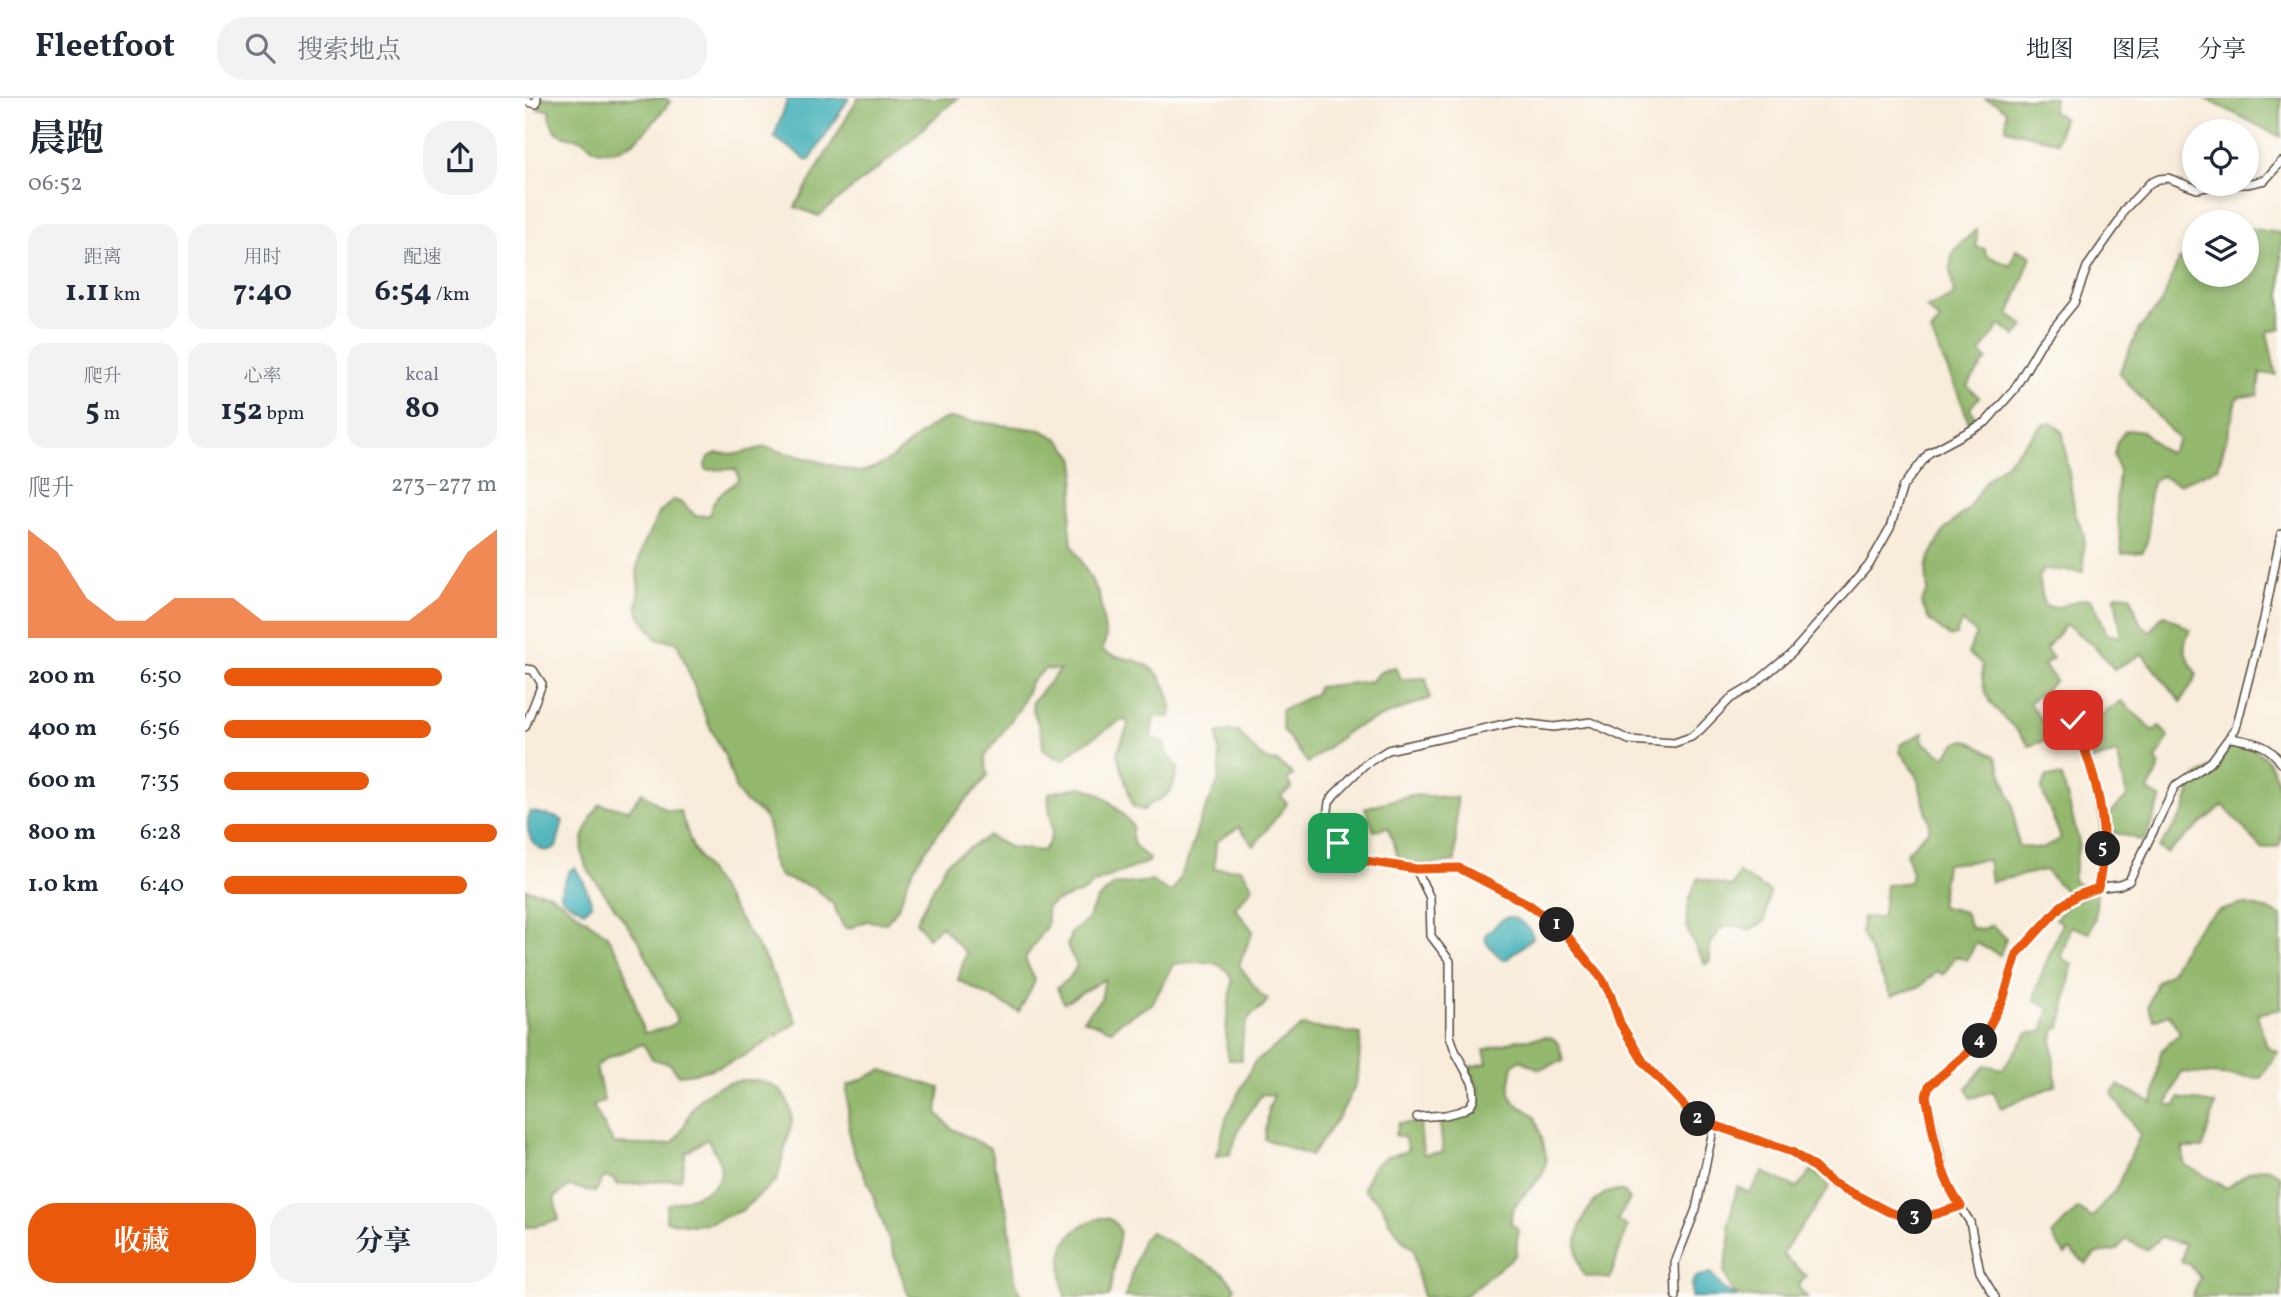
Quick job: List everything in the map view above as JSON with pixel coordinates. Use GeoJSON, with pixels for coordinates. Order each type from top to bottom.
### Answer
{"type":"FeatureCollection","features":[{"type":"Feature","properties":{"kind":"street"},"geometry":{"type":"LineString","coordinates":[[525,101],[536,104],[537,98]]}},
{"type":"Feature","properties":{"kind":"street"},"geometry":{"type":"LineString","coordinates":[[2259,183],[2280,165]]}},
{"type":"Feature","properties":{"kind":"street"},"geometry":{"type":"LineString","coordinates":[[1961,1206],[1929,1216],[1912,1218],[1889,1212],[1829,1181],[1792,1152],[1702,1121],[1690,1112],[1644,1063],[1620,1023],[1602,979],[1561,928],[1528,904],[1459,868],[1416,869],[1357,859],[1338,843],[1327,818],[1329,802],[1364,765],[1388,750],[1514,722],[1554,727],[1591,722],[1629,740],[1674,743],[1691,737],[1730,699],[1752,686],[1786,659],[1869,565],[1890,528],[1903,486],[1929,453],[1986,422],[2014,390],[2040,345],[2074,303],[2088,267],[2124,210],[2150,183],[2168,178],[2182,183]]}},
{"type":"Feature","properties":{"kind":"street"},"geometry":{"type":"LineString","coordinates":[[1995,1297],[1981,1274],[1970,1222],[1951,1192],[1943,1170],[1926,1096],[1927,1089],[1982,1040],[2003,1000],[2017,954],[2061,906],[2078,895],[2098,888],[2120,885],[2129,880],[2175,786],[2211,762],[2231,738],[2240,717],[2258,644],[2281,534]]}},
{"type":"Feature","properties":{"kind":"street"},"geometry":{"type":"LineString","coordinates":[[525,669],[533,670],[542,684],[525,727]]}},
{"type":"Feature","properties":{"kind":"street"},"geometry":{"type":"LineString","coordinates":[[2073,720],[2089,762],[2101,814],[2103,855],[2098,888]]}},
{"type":"Feature","properties":{"kind":"street"},"geometry":{"type":"LineString","coordinates":[[2231,738],[2265,746],[2281,763]]}},
{"type":"Feature","properties":{"kind":"street"},"geometry":{"type":"LineString","coordinates":[[1416,869],[1430,898],[1431,936],[1450,961],[1450,1036],[1473,1084],[1474,1098],[1470,1106],[1461,1111],[1417,1117]]}},
{"type":"Feature","properties":{"kind":"street"},"geometry":{"type":"LineString","coordinates":[[1676,1297],[1675,1263],[1696,1209],[1713,1126]]}},
{"type":"Feature","properties":{"kind":"green space"},"geometry":{"type":"Polygon","coordinates":[[[541,98],[666,98],[670,102],[639,137],[620,149],[609,151],[597,150],[582,140],[557,132],[551,124],[549,110],[538,110],[541,98]]]}},
{"type":"Feature","properties":{"kind":"green space"},"geometry":{"type":"Polygon","coordinates":[[[858,98],[958,98],[819,216],[795,207],[858,98]]]}},
{"type":"Feature","properties":{"kind":"green space"},"geometry":{"type":"Polygon","coordinates":[[[1984,98],[2054,98],[2052,111],[2063,118],[2057,142],[2006,129],[2006,111],[1997,103],[1984,98]]]}},
{"type":"Feature","properties":{"kind":"green space"},"geometry":{"type":"Polygon","coordinates":[[[2204,98],[2281,98],[2281,137],[2259,126],[2259,119],[2245,119],[2204,98]]]}},
{"type":"Feature","properties":{"kind":"green space"},"geometry":{"type":"Polygon","coordinates":[[[1977,229],[1976,247],[1985,249],[1986,255],[2011,266],[2016,249],[2031,256],[2009,314],[2024,326],[2016,336],[2000,325],[1980,353],[1987,359],[1967,386],[1979,397],[1970,408],[1978,422],[1970,427],[1931,332],[1940,321],[1926,308],[1954,296],[1951,264],[1954,252],[1977,229]]]}},
{"type":"Feature","properties":{"kind":"green space"},"geometry":{"type":"Polygon","coordinates":[[[2259,230],[2281,233],[2281,328],[2267,332],[2276,375],[2260,373],[2258,395],[2238,397],[2218,468],[2179,484],[2161,476],[2153,480],[2149,499],[2149,532],[2143,552],[2122,554],[2116,501],[2119,472],[2114,455],[2117,442],[2125,431],[2140,431],[2170,453],[2179,440],[2119,373],[2139,329],[2162,302],[2178,261],[2182,257],[2182,287],[2259,287],[2259,230]]]}},
{"type":"Feature","properties":{"kind":"green space"},"geometry":{"type":"Polygon","coordinates":[[[948,418],[1041,430],[1059,439],[1074,457],[1076,467],[1070,525],[1072,544],[1099,594],[1106,638],[1102,650],[1147,666],[1160,677],[1168,692],[1171,717],[1154,716],[1151,738],[1165,742],[1165,751],[1178,768],[1174,784],[1168,793],[1144,810],[1133,807],[1117,753],[1128,726],[1127,721],[1122,720],[1075,749],[1064,759],[1047,752],[1043,748],[1032,702],[1060,670],[1045,669],[1031,682],[1019,709],[985,757],[988,776],[929,845],[909,877],[900,903],[892,916],[886,923],[866,921],[848,929],[843,926],[833,904],[815,888],[781,877],[777,872],[771,859],[771,835],[767,821],[761,813],[745,802],[736,790],[726,758],[708,723],[677,642],[657,639],[640,616],[637,606],[637,567],[642,548],[659,513],[673,500],[682,503],[696,516],[710,515],[717,497],[739,479],[736,469],[706,470],[705,465],[710,456],[717,453],[737,454],[765,447],[857,472],[884,463],[926,430],[948,418]]]}},
{"type":"Feature","properties":{"kind":"green space"},"geometry":{"type":"Polygon","coordinates":[[[2051,423],[2063,434],[2075,514],[2084,534],[2083,572],[2044,569],[2039,576],[2044,606],[2055,607],[2090,599],[2107,634],[2119,637],[2121,632],[2116,594],[2130,595],[2139,621],[2146,629],[2151,631],[2165,615],[2191,630],[2185,647],[2197,675],[2181,702],[2142,654],[2114,669],[2096,648],[2066,624],[2046,649],[2053,658],[2044,665],[2056,681],[2029,703],[2054,738],[2029,746],[1996,710],[1985,692],[1982,664],[1968,654],[1976,633],[1961,622],[1956,635],[1950,637],[1929,620],[1921,602],[1928,591],[1928,561],[1944,530],[1967,510],[1986,480],[2042,425],[2051,423]]]}},
{"type":"Feature","properties":{"kind":"green space"},"geometry":{"type":"Polygon","coordinates":[[[1395,667],[1401,679],[1426,678],[1430,698],[1351,729],[1308,763],[1283,730],[1281,710],[1315,694],[1318,687],[1371,681],[1383,670],[1395,667]]]}},
{"type":"Feature","properties":{"kind":"green space"},"geometry":{"type":"Polygon","coordinates":[[[2121,701],[2154,731],[2159,726],[2169,737],[2156,759],[2160,765],[2148,791],[2161,799],[2144,841],[2109,831],[2106,817],[2127,797],[2117,753],[2091,760],[2082,729],[2121,701]]]}},
{"type":"Feature","properties":{"kind":"green space"},"geometry":{"type":"Polygon","coordinates":[[[1238,731],[1258,754],[1269,761],[1278,762],[1293,775],[1287,780],[1292,788],[1281,796],[1287,804],[1254,846],[1239,827],[1216,842],[1214,869],[1241,868],[1253,887],[1235,908],[1253,931],[1239,965],[1261,995],[1268,999],[1248,1019],[1243,1036],[1242,1060],[1229,1060],[1226,1031],[1232,981],[1228,973],[1216,964],[1174,964],[1152,1004],[1121,1021],[1111,1030],[1083,1019],[1101,999],[1105,979],[1064,1003],[1057,988],[1070,977],[1077,966],[1067,946],[1071,933],[1087,920],[1097,900],[1114,885],[1152,881],[1170,892],[1174,889],[1186,865],[1199,823],[1218,783],[1218,733],[1238,731]]]}},
{"type":"Feature","properties":{"kind":"green space"},"geometry":{"type":"Polygon","coordinates":[[[1924,732],[1922,741],[1945,757],[1957,743],[1967,740],[1996,757],[2013,806],[2018,846],[2042,849],[2060,839],[2041,789],[2047,776],[2062,777],[2079,842],[2073,881],[2085,887],[2069,895],[2045,870],[1991,882],[1988,860],[1946,864],[1940,906],[1965,912],[1971,928],[1981,930],[1992,925],[2006,938],[2000,955],[1976,943],[1967,960],[1956,956],[1943,975],[1937,971],[1921,986],[1891,996],[1861,933],[1863,917],[1880,918],[1883,914],[1886,885],[1910,882],[1912,873],[1906,853],[1929,830],[1916,774],[1900,752],[1900,745],[1924,732]]]}},
{"type":"Feature","properties":{"kind":"green space"},"geometry":{"type":"Polygon","coordinates":[[[2233,743],[2249,747],[2261,754],[2275,775],[2280,805],[2279,846],[2262,849],[2223,805],[2167,853],[2159,848],[2184,812],[2195,778],[2212,766],[2233,743]]]}},
{"type":"Feature","properties":{"kind":"green space"},"geometry":{"type":"Polygon","coordinates":[[[1081,787],[1096,792],[1128,820],[1133,826],[1133,841],[1137,849],[1149,858],[1148,862],[1111,876],[1091,885],[1086,891],[1047,907],[1047,925],[1026,957],[1035,981],[1019,1012],[958,980],[966,953],[941,926],[928,938],[916,921],[947,862],[989,836],[1009,847],[1042,851],[1051,838],[1052,831],[1049,793],[1081,787]]]}},
{"type":"Feature","properties":{"kind":"green space"},"geometry":{"type":"Polygon","coordinates":[[[642,792],[666,810],[680,811],[693,848],[763,955],[797,1022],[741,1057],[696,1073],[679,1075],[670,1064],[652,1059],[643,1044],[607,1058],[596,1067],[604,1101],[593,1106],[614,1144],[661,1145],[677,1138],[693,1107],[715,1089],[744,1080],[771,1085],[782,1093],[789,1105],[792,1122],[777,1180],[741,1211],[709,1223],[692,1225],[666,1221],[667,1205],[705,1191],[714,1186],[719,1178],[721,1168],[717,1155],[707,1139],[686,1153],[681,1179],[618,1185],[614,1179],[604,1177],[595,1192],[569,1186],[554,1198],[559,1220],[525,1228],[525,889],[550,894],[606,934],[622,960],[644,1033],[667,1027],[677,1020],[640,943],[586,867],[582,853],[583,838],[600,804],[629,810],[642,792]]]}},
{"type":"Feature","properties":{"kind":"green space"},"geometry":{"type":"Polygon","coordinates":[[[1411,795],[1457,798],[1455,861],[1430,865],[1400,863],[1388,827],[1374,831],[1365,808],[1411,795]]]}},
{"type":"Feature","properties":{"kind":"green space"},"geometry":{"type":"Polygon","coordinates":[[[1739,873],[1770,892],[1764,922],[1749,930],[1737,925],[1721,928],[1710,945],[1710,962],[1705,964],[1687,928],[1688,905],[1693,890],[1698,878],[1732,887],[1739,873]]]}},
{"type":"Feature","properties":{"kind":"green space"},"geometry":{"type":"Polygon","coordinates":[[[2091,892],[2097,892],[2095,918],[2089,933],[2071,926],[2061,957],[2072,965],[2061,1028],[2056,1028],[2052,1039],[2056,1085],[2001,1108],[1993,1091],[1971,1098],[1967,1088],[1985,1065],[2003,1069],[2028,1033],[2042,1032],[2049,1009],[2034,999],[2062,923],[2055,919],[2067,907],[2091,892]]]}},
{"type":"Feature","properties":{"kind":"green space"},"geometry":{"type":"Polygon","coordinates":[[[2243,904],[2269,910],[2281,916],[2281,1009],[2257,1014],[2267,1047],[2278,1052],[2261,1078],[2181,1072],[2167,1104],[2176,1106],[2179,1098],[2215,1104],[2203,1148],[2183,1148],[2184,1163],[2187,1166],[2227,1188],[2253,1170],[2267,1169],[2281,1177],[2281,1297],[2192,1297],[2200,1278],[2189,1264],[2181,1262],[2185,1244],[2161,1237],[2146,1250],[2126,1239],[2117,1250],[2095,1254],[2086,1264],[2070,1250],[2065,1255],[2052,1235],[2078,1208],[2092,1218],[2116,1189],[2140,1135],[2112,1094],[2118,1085],[2153,1103],[2161,1051],[2180,1033],[2169,1014],[2154,1020],[2148,1007],[2157,982],[2171,972],[2187,941],[2204,921],[2219,911],[2243,904]]]}},
{"type":"Feature","properties":{"kind":"green space"},"geometry":{"type":"Polygon","coordinates":[[[1302,1026],[1361,1034],[1358,1076],[1341,1113],[1311,1156],[1265,1139],[1269,1107],[1274,1095],[1262,1094],[1241,1125],[1230,1154],[1216,1156],[1227,1116],[1254,1063],[1302,1026]]]}},
{"type":"Feature","properties":{"kind":"green space"},"geometry":{"type":"Polygon","coordinates":[[[1549,1037],[1558,1043],[1563,1061],[1539,1069],[1520,1060],[1513,1065],[1511,1077],[1512,1098],[1535,1118],[1546,1157],[1541,1175],[1512,1213],[1511,1223],[1518,1229],[1516,1255],[1467,1294],[1459,1297],[1423,1297],[1414,1249],[1403,1241],[1382,1205],[1365,1191],[1364,1187],[1373,1166],[1388,1156],[1408,1149],[1404,1137],[1395,1135],[1398,1123],[1420,1123],[1423,1154],[1443,1153],[1440,1122],[1454,1121],[1479,1103],[1480,1094],[1469,1067],[1487,1063],[1484,1050],[1517,1040],[1549,1037]]]}},
{"type":"Feature","properties":{"kind":"green space"},"geometry":{"type":"Polygon","coordinates":[[[882,1070],[940,1088],[937,1113],[952,1129],[990,1148],[1008,1214],[1015,1279],[1021,1297],[909,1297],[849,1135],[847,1086],[882,1070]]]}},
{"type":"Feature","properties":{"kind":"green space"},"geometry":{"type":"Polygon","coordinates":[[[1812,1170],[1830,1187],[1782,1254],[1806,1276],[1798,1287],[1807,1297],[1742,1297],[1732,1291],[1724,1271],[1731,1235],[1728,1226],[1737,1187],[1750,1193],[1763,1172],[1797,1188],[1812,1170]]]}},
{"type":"Feature","properties":{"kind":"green space"},"geometry":{"type":"Polygon","coordinates":[[[1623,1191],[1630,1199],[1617,1220],[1627,1227],[1610,1279],[1585,1276],[1577,1254],[1583,1219],[1589,1208],[1606,1193],[1623,1191]]]}},
{"type":"Feature","properties":{"kind":"green space"},"geometry":{"type":"Polygon","coordinates":[[[1101,1218],[1113,1221],[1120,1232],[1109,1297],[1065,1297],[1061,1271],[1064,1248],[1077,1230],[1101,1218]]]}},
{"type":"Feature","properties":{"kind":"green space"},"geometry":{"type":"Polygon","coordinates":[[[1151,1232],[1223,1273],[1235,1287],[1232,1295],[1125,1297],[1142,1240],[1151,1232]]]}},
{"type":"Feature","properties":{"kind":"water"},"geometry":{"type":"Polygon","coordinates":[[[788,98],[849,98],[810,160],[774,137],[788,98]]]}},
{"type":"Feature","properties":{"kind":"water"},"geometry":{"type":"Polygon","coordinates":[[[530,811],[563,821],[556,848],[546,851],[535,845],[528,829],[530,811]]]}},
{"type":"Feature","properties":{"kind":"water"},"geometry":{"type":"Polygon","coordinates":[[[575,868],[583,880],[592,904],[584,911],[564,900],[560,894],[569,871],[575,868]]]}},
{"type":"Feature","properties":{"kind":"water"},"geometry":{"type":"Polygon","coordinates":[[[1508,917],[1523,924],[1530,930],[1533,938],[1502,960],[1486,942],[1485,935],[1508,917]]]}},
{"type":"Feature","properties":{"kind":"water"},"geometry":{"type":"Polygon","coordinates":[[[1711,1273],[1723,1289],[1738,1297],[1691,1297],[1692,1284],[1696,1277],[1711,1273]]]}},
{"type":"Feature","properties":{"kind":"route"},"geometry":{"type":"LineString","coordinates":[[1338,843],[1357,859],[1366,861],[1416,869],[1447,866],[1459,868],[1528,904],[1561,928],[1602,979],[1620,1023],[1644,1063],[1697,1118],[1713,1126],[1792,1152],[1829,1181],[1876,1207],[1909,1218],[1929,1216],[1961,1206],[1951,1192],[1943,1170],[1926,1096],[1927,1089],[1982,1040],[2003,1000],[2017,954],[2061,906],[2078,895],[2098,888],[2103,855],[2101,814],[2089,762],[2073,720]]}}]}
